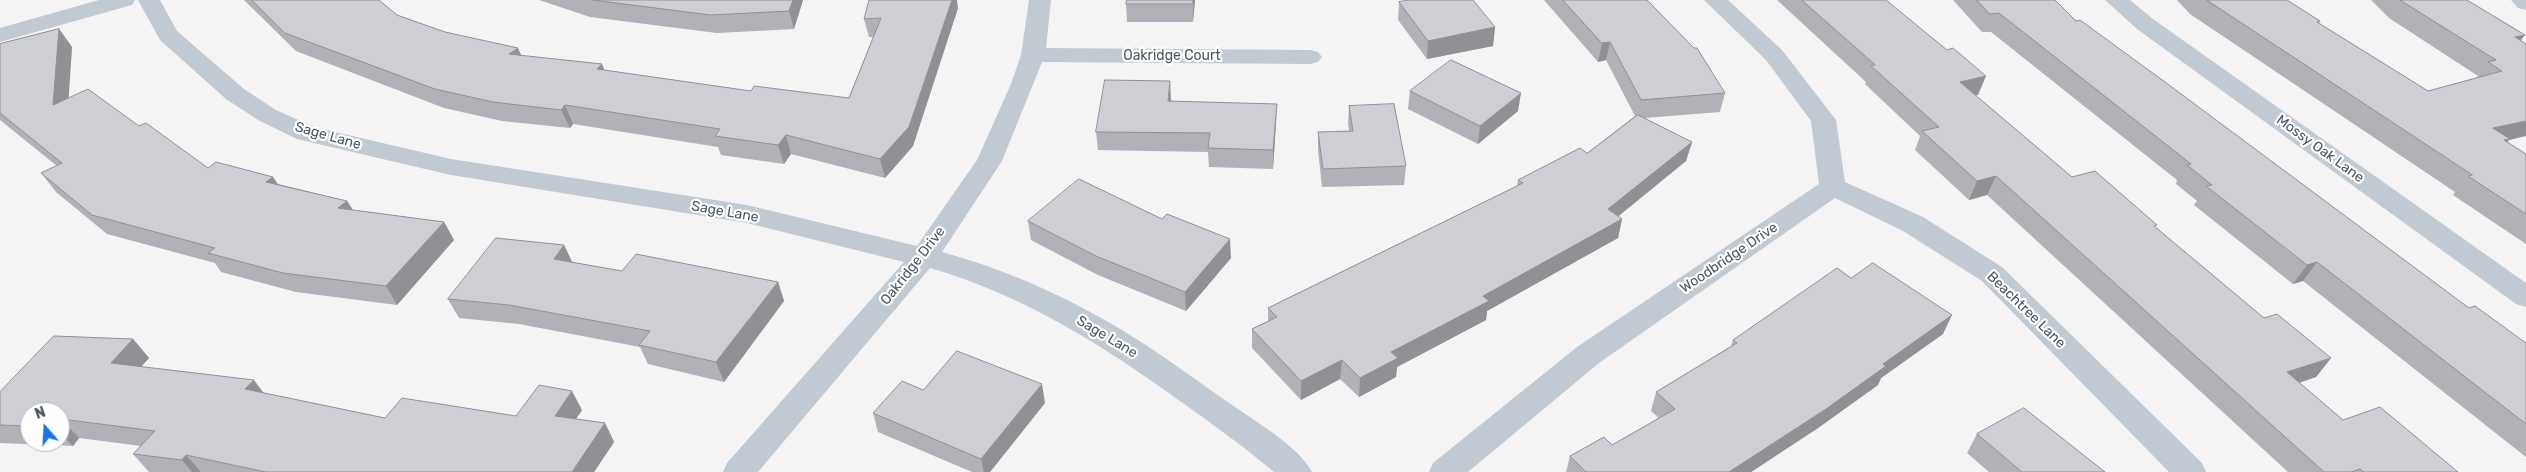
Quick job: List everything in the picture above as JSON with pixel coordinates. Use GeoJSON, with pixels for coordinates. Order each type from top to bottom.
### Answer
{"type":"FeatureCollection","features":[{"type":"Feature","properties":{"kind":"street"},"geometry":{"type":"LineString","coordinates":[[0,35],[124,0]]}},
{"type":"Feature","properties":{"kind":"street","name":"Sage Lane"},"geometry":{"type":"LineString","coordinates":[[149,0],[151,7],[168,35],[235,94],[267,115],[306,133],[451,167],[747,214],[924,257],[981,273],[1046,301],[1128,347],[1258,440],[1296,472]]}},
{"type":"Feature","properties":{"kind":"street","name":"Oakridge Drive"},"geometry":{"type":"LineString","coordinates":[[739,472],[924,257],[989,161],[1023,84],[1033,55],[1040,0]]}},
{"type":"Feature","properties":{"kind":"street"},"geometry":{"type":"LineString","coordinates":[[1716,0],[1774,55],[1823,120],[1833,187]]}},
{"type":"Feature","properties":{"kind":"street","name":"Mossy Oak Lane"},"geometry":{"type":"LineString","coordinates":[[2116,0],[2145,24],[2526,297]]}},
{"type":"Feature","properties":{"kind":"street"},"geometry":{"type":"LineString","coordinates":[[2522,0],[2526,3]]}},
{"type":"Feature","properties":{"kind":"street","name":"Oakridge Court"},"geometry":{"type":"LineString","coordinates":[[1033,55],[1310,56]]}},
{"type":"Feature","properties":{"kind":"street","name":"Woodbridge Drive"},"geometry":{"type":"LineString","coordinates":[[1445,472],[1588,355],[1833,187]]}},
{"type":"Feature","properties":{"kind":"street","name":"Beachtree Lane"},"geometry":{"type":"LineString","coordinates":[[1833,187],[1913,224],[1992,274],[2190,472]]}},
{"type":"Feature","properties":{"kind":"building"},"geometry":{"type":"Polygon","coordinates":[[[252,0],[379,0],[397,15],[445,32],[518,48],[509,54],[602,64],[597,69],[751,91],[754,86],[849,98],[881,18],[864,19],[869,0],[952,0],[909,127],[880,159],[786,135],[778,145],[715,136],[720,129],[565,105],[561,110],[493,102],[435,89],[285,33],[252,0]]]}},
{"type":"Feature","properties":{"kind":"building"},"geometry":{"type":"Polygon","coordinates":[[[593,0],[793,0],[789,11],[711,15],[593,0]]]}},
{"type":"Feature","properties":{"kind":"building"},"geometry":{"type":"Polygon","coordinates":[[[1127,0],[1193,0],[1193,4],[1126,4],[1127,0]]]}},
{"type":"Feature","properties":{"kind":"building"},"geometry":{"type":"Polygon","coordinates":[[[1409,0],[1473,0],[1495,27],[1428,41],[1399,2],[1409,0]]]}},
{"type":"Feature","properties":{"kind":"building"},"geometry":{"type":"Polygon","coordinates":[[[1563,0],[1647,0],[1694,48],[1697,48],[1725,93],[1641,100],[1610,42],[1602,43],[1563,0]]]}},
{"type":"Feature","properties":{"kind":"building"},"geometry":{"type":"Polygon","coordinates":[[[1802,0],[1886,0],[1947,50],[1953,48],[1986,76],[1960,82],[2072,177],[2095,171],[2157,225],[2154,226],[2264,318],[2277,314],[2331,358],[2287,372],[2343,420],[2380,407],[2458,472],[2364,472],[2360,469],[2351,472],[2324,472],[1996,176],[1977,181],[1922,131],[1939,127],[1871,66],[1875,65],[1802,0]]]}},
{"type":"Feature","properties":{"kind":"building"},"geometry":{"type":"Polygon","coordinates":[[[1977,0],[2055,0],[2076,21],[2080,20],[2165,82],[2469,308],[2475,306],[2526,343],[2526,424],[2317,262],[2307,265],[2206,186],[2212,185],[2187,165],[2191,164],[1999,13],[1990,14],[1977,0]]]}},
{"type":"Feature","properties":{"kind":"building"},"geometry":{"type":"Polygon","coordinates":[[[2207,0],[2287,0],[2320,21],[2317,22],[2428,91],[2502,71],[2488,62],[2496,60],[2400,0],[2467,0],[2525,35],[2515,37],[2526,44],[2526,121],[2493,128],[2510,139],[2504,140],[2526,154],[2526,214],[2468,176],[2472,175],[2207,0]]]}},
{"type":"Feature","properties":{"kind":"building"},"geometry":{"type":"Polygon","coordinates":[[[59,29],[53,105],[88,89],[139,126],[146,123],[208,168],[216,162],[273,177],[266,182],[347,201],[338,208],[444,222],[386,286],[283,273],[208,253],[215,248],[92,215],[41,173],[62,163],[0,113],[0,44],[59,29]]]}},
{"type":"Feature","properties":{"kind":"building"},"geometry":{"type":"Polygon","coordinates":[[[1451,60],[1521,93],[1480,126],[1410,91],[1451,60]]]}},
{"type":"Feature","properties":{"kind":"building"},"geometry":{"type":"Polygon","coordinates":[[[1105,80],[1170,81],[1168,101],[1277,104],[1273,150],[1208,148],[1210,133],[1096,132],[1105,80]]]}},
{"type":"Feature","properties":{"kind":"building"},"geometry":{"type":"Polygon","coordinates":[[[1394,104],[1406,166],[1323,169],[1318,132],[1353,131],[1349,106],[1394,104]]]}},
{"type":"Feature","properties":{"kind":"building"},"geometry":{"type":"Polygon","coordinates":[[[1638,115],[1692,142],[1608,209],[1622,219],[1483,296],[1489,301],[1391,352],[1398,358],[1360,378],[1342,360],[1301,381],[1252,329],[1277,317],[1268,308],[1523,183],[1518,180],[1580,148],[1587,153],[1638,115]]]}},
{"type":"Feature","properties":{"kind":"building"},"geometry":{"type":"Polygon","coordinates":[[[1079,179],[1162,219],[1167,214],[1230,239],[1185,292],[1096,256],[1028,221],[1079,179]]]}},
{"type":"Feature","properties":{"kind":"building"},"geometry":{"type":"Polygon","coordinates":[[[496,238],[564,245],[554,259],[622,271],[636,254],[778,282],[716,362],[639,345],[650,331],[509,305],[448,299],[496,238]]]}},
{"type":"Feature","properties":{"kind":"building"},"geometry":{"type":"Polygon","coordinates":[[[1873,263],[1952,315],[1883,364],[1886,366],[1826,409],[1729,472],[1586,472],[1570,456],[1604,437],[1612,445],[1675,409],[1656,392],[1737,343],[1733,340],[1837,268],[1851,278],[1873,263]]]}},
{"type":"Feature","properties":{"kind":"building"},"geometry":{"type":"Polygon","coordinates":[[[54,336],[133,339],[111,363],[254,380],[245,389],[385,418],[402,398],[516,416],[539,385],[572,391],[555,416],[605,423],[572,472],[266,472],[186,455],[182,460],[133,454],[155,431],[70,420],[70,402],[20,402],[20,426],[0,425],[0,392],[54,336]]]}},
{"type":"Feature","properties":{"kind":"building"},"geometry":{"type":"Polygon","coordinates":[[[957,351],[1042,384],[981,459],[873,413],[902,381],[923,390],[957,351]]]}},
{"type":"Feature","properties":{"kind":"building"},"geometry":{"type":"Polygon","coordinates":[[[2024,408],[2105,472],[2022,472],[1977,434],[2024,408]]]}}]}
